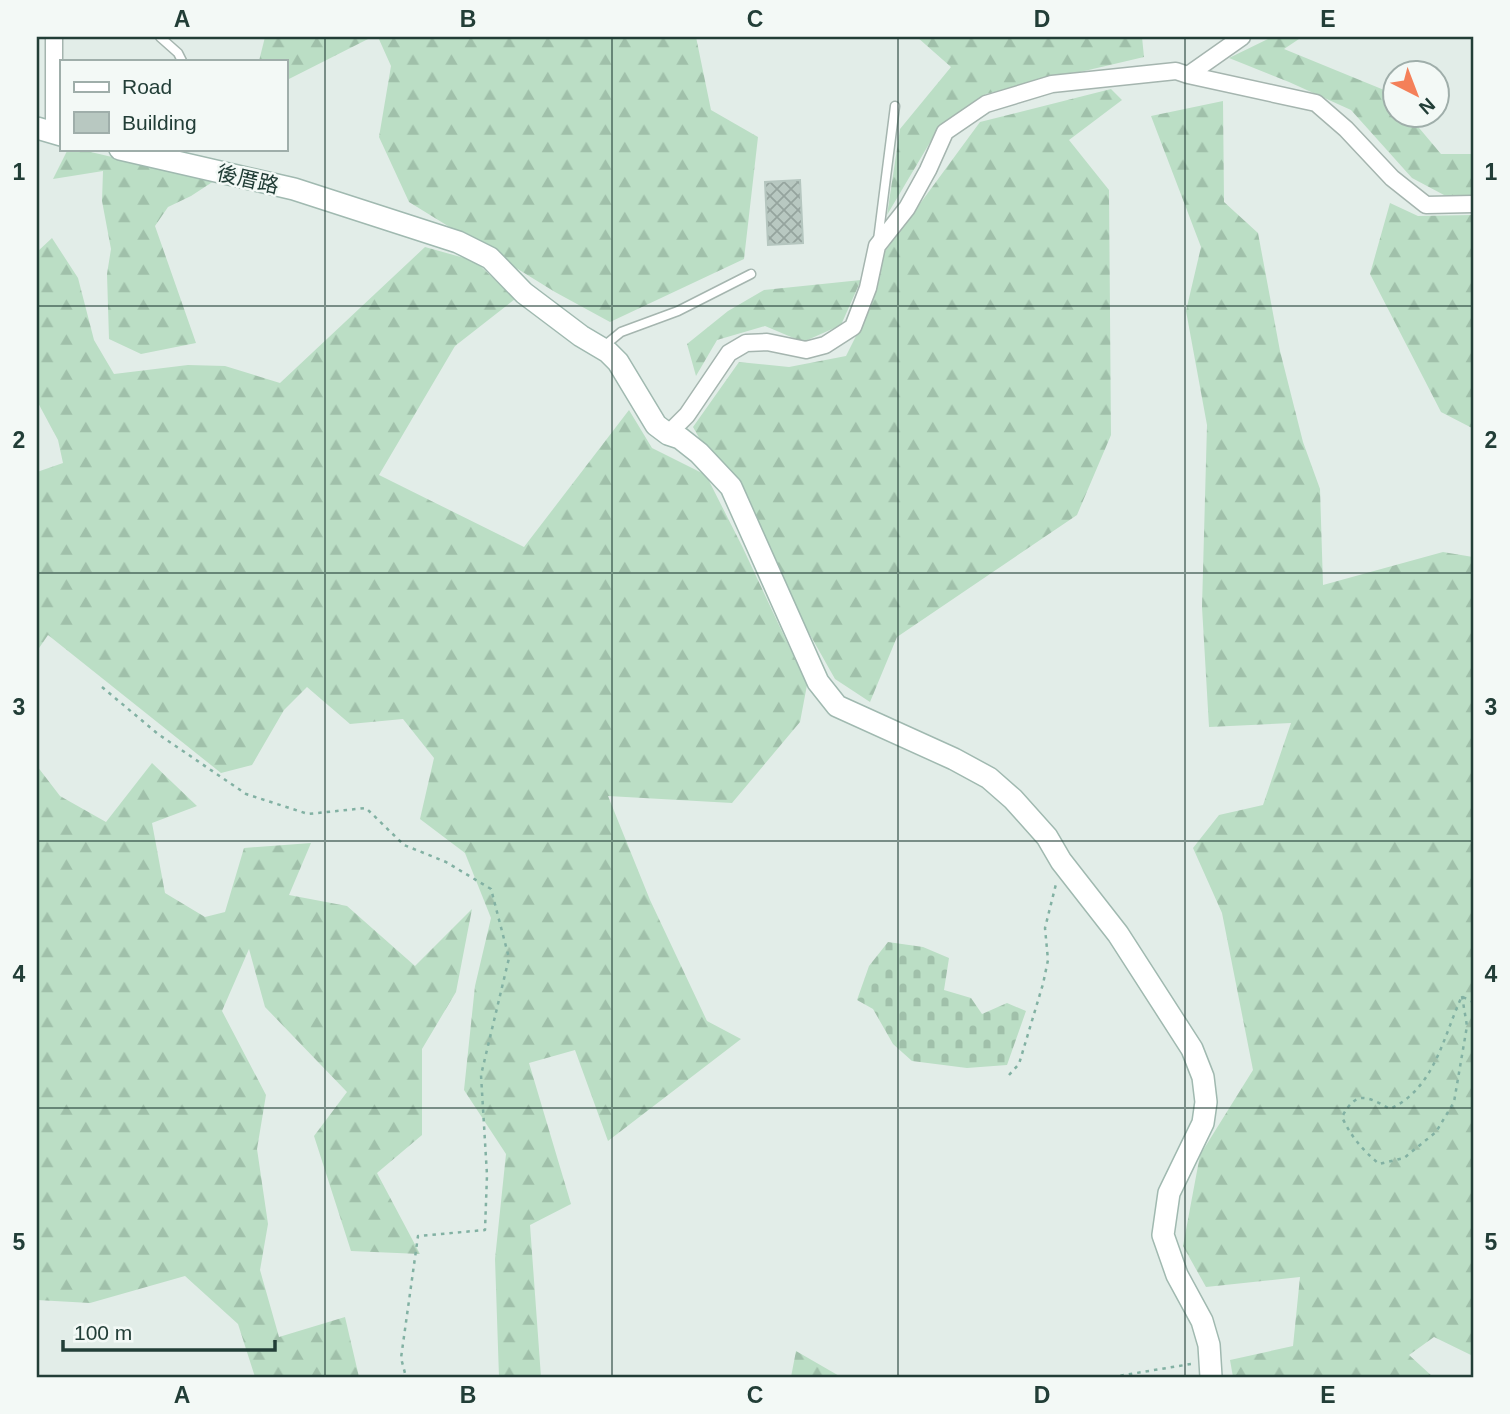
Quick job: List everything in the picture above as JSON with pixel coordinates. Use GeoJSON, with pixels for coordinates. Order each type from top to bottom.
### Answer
{"type":"FeatureCollection","features":[{"type":"Feature","properties":{"kind":"street"},"geometry":{"type":"LineString","coordinates":[[51,132],[54,37]]}},
{"type":"Feature","properties":{"kind":"street"},"geometry":{"type":"LineString","coordinates":[[1188,75],[1242,37]]}},
{"type":"Feature","properties":{"kind":"street"},"geometry":{"type":"LineString","coordinates":[[668,434],[687,415],[729,353],[746,343],[767,342],[806,350],[825,345],[853,327],[868,288],[877,246],[907,208],[945,132],[986,104],[1052,84],[1176,71],[1316,103],[1392,178],[1426,205],[1473,204]]}},
{"type":"Feature","properties":{"kind":"street","name":"後厝路"},"geometry":{"type":"LineString","coordinates":[[128,150],[171,155],[294,189],[457,243],[490,258],[524,293],[618,362],[656,425],[668,434],[680,438],[699,453],[731,487],[818,682],[837,706],[954,759],[989,778],[1013,799],[1047,837],[1061,861],[1118,934],[1192,1049],[1203,1077],[1206,1101],[1203,1123],[1169,1193],[1163,1235],[1177,1275],[1202,1321],[1209,1345],[1210,1369]]}},
{"type":"Feature","properties":{"kind":"lane"},"geometry":{"type":"LineString","coordinates":[[160,37],[178,53],[182,60]]}},
{"type":"Feature","properties":{"kind":"lane"},"geometry":{"type":"LineString","coordinates":[[877,246],[895,106]]}},
{"type":"Feature","properties":{"kind":"lane"},"geometry":{"type":"LineString","coordinates":[[602,348],[621,332],[678,311],[751,274]]}},
{"type":"Feature","properties":{"kind":"path"},"geometry":{"type":"LineString","coordinates":[[102,687],[159,734],[246,794],[308,814],[366,808],[404,845],[446,862],[491,888],[509,958],[481,1075],[487,1175],[485,1230],[418,1236],[401,1358],[406,1377]]}},
{"type":"Feature","properties":{"kind":"path"},"geometry":{"type":"LineString","coordinates":[[1009,1075],[1019,1064],[1043,984],[1048,960],[1045,928],[1061,861]]}},
{"type":"Feature","properties":{"kind":"path"},"geometry":{"type":"LineString","coordinates":[[1462,996],[1467,1026],[1454,1102],[1436,1132],[1404,1158],[1379,1164],[1362,1149],[1348,1131],[1342,1117],[1349,1102],[1369,1097],[1390,1109],[1414,1092],[1431,1071],[1462,996]]}},
{"type":"Feature","properties":{"kind":"path"},"geometry":{"type":"LineString","coordinates":[[1462,996],[1473,1002]]}},
{"type":"Feature","properties":{"kind":"path"},"geometry":{"type":"LineString","coordinates":[[1112,1377],[1210,1369]]}},
{"type":"Feature","properties":{"kind":"green space"},"geometry":{"type":"Polygon","coordinates":[[[265,37],[372,37],[287,80],[287,60],[259,60],[265,37]]]}},
{"type":"Feature","properties":{"kind":"green space"},"geometry":{"type":"Polygon","coordinates":[[[378,37],[696,37],[711,110],[758,137],[744,259],[610,322],[555,292],[409,202],[379,137],[391,66],[378,37]]]}},
{"type":"Feature","properties":{"kind":"green space"},"geometry":{"type":"Polygon","coordinates":[[[917,37],[1142,37],[1144,57],[986,94],[935,134],[887,215],[900,129],[951,67],[917,37]]]}},
{"type":"Feature","properties":{"kind":"green space"},"geometry":{"type":"Polygon","coordinates":[[[1272,37],[1302,37],[1284,49],[1380,88],[1380,130],[1421,130],[1441,154],[1473,154],[1473,196],[1444,195],[1412,178],[1351,110],[1229,58],[1272,37]]]}},
{"type":"Feature","properties":{"kind":"green space"},"geometry":{"type":"Polygon","coordinates":[[[1111,89],[1122,100],[1069,140],[1109,190],[1111,435],[1077,515],[897,637],[870,702],[835,679],[693,427],[739,362],[789,367],[846,356],[867,314],[883,254],[980,122],[1111,89]]]}},
{"type":"Feature","properties":{"kind":"green space"},"geometry":{"type":"Polygon","coordinates":[[[1223,101],[1224,202],[1258,233],[1280,351],[1303,442],[1320,489],[1323,585],[1443,552],[1473,557],[1473,1356],[1434,1337],[1409,1355],[1433,1377],[1233,1377],[1230,1360],[1293,1346],[1300,1277],[1206,1287],[1183,1246],[1200,1155],[1253,1070],[1222,913],[1193,848],[1219,815],[1263,805],[1291,723],[1209,727],[1202,607],[1207,425],[1186,311],[1201,247],[1151,116],[1223,101]]]}},
{"type":"Feature","properties":{"kind":"green space"},"geometry":{"type":"Polygon","coordinates":[[[68,150],[82,150],[214,181],[168,207],[155,226],[196,343],[141,354],[109,339],[107,274],[111,249],[102,201],[103,171],[53,179],[68,150]]]}},
{"type":"Feature","properties":{"kind":"green space"},"geometry":{"type":"Polygon","coordinates":[[[1390,203],[1418,216],[1473,215],[1473,553],[1471,554],[1472,428],[1441,412],[1370,274],[1390,203]]]}},
{"type":"Feature","properties":{"kind":"green space"},"geometry":{"type":"Polygon","coordinates":[[[52,238],[78,278],[94,340],[114,374],[188,365],[225,366],[280,383],[425,247],[475,261],[515,299],[455,346],[379,475],[524,547],[629,410],[652,448],[706,475],[807,685],[800,722],[732,803],[608,796],[650,900],[707,1021],[741,1039],[608,1141],[575,1050],[529,1063],[571,1204],[530,1225],[541,1377],[499,1377],[495,1259],[506,1154],[464,1090],[475,986],[491,918],[465,853],[420,819],[434,758],[403,719],[350,724],[307,687],[284,710],[252,765],[221,773],[48,635],[37,651],[37,472],[63,463],[58,440],[37,401],[37,252],[52,238]]]}},
{"type":"Feature","properties":{"kind":"green space"},"geometry":{"type":"Polygon","coordinates":[[[861,280],[841,325],[803,342],[765,326],[717,340],[696,376],[687,344],[728,311],[764,290],[861,280]]]}},
{"type":"Feature","properties":{"kind":"green space"},"geometry":{"type":"Polygon","coordinates":[[[152,763],[197,806],[152,823],[165,893],[205,917],[225,912],[244,848],[311,843],[289,895],[347,906],[415,966],[472,909],[456,992],[422,1049],[422,1135],[377,1173],[420,1254],[351,1251],[314,1136],[347,1092],[265,1007],[249,949],[222,1011],[266,1095],[257,1149],[268,1224],[260,1270],[279,1337],[345,1317],[359,1377],[255,1377],[238,1324],[185,1276],[90,1303],[37,1300],[37,766],[60,796],[106,822],[152,763]]]}},
{"type":"Feature","properties":{"kind":"green space"},"geometry":{"type":"Polygon","coordinates":[[[888,942],[923,947],[949,958],[944,990],[971,998],[982,1014],[1007,1003],[1026,1011],[1007,1065],[967,1068],[912,1061],[893,1044],[873,1009],[857,1000],[869,966],[888,942]]]}},
{"type":"Feature","properties":{"kind":"green space"},"geometry":{"type":"Polygon","coordinates":[[[796,1351],[841,1377],[791,1377],[796,1351]]]}},
{"type":"Feature","properties":{"kind":"building"},"geometry":{"type":"Polygon","coordinates":[[[800,180],[803,243],[768,245],[765,182],[800,180]]]}}]}
